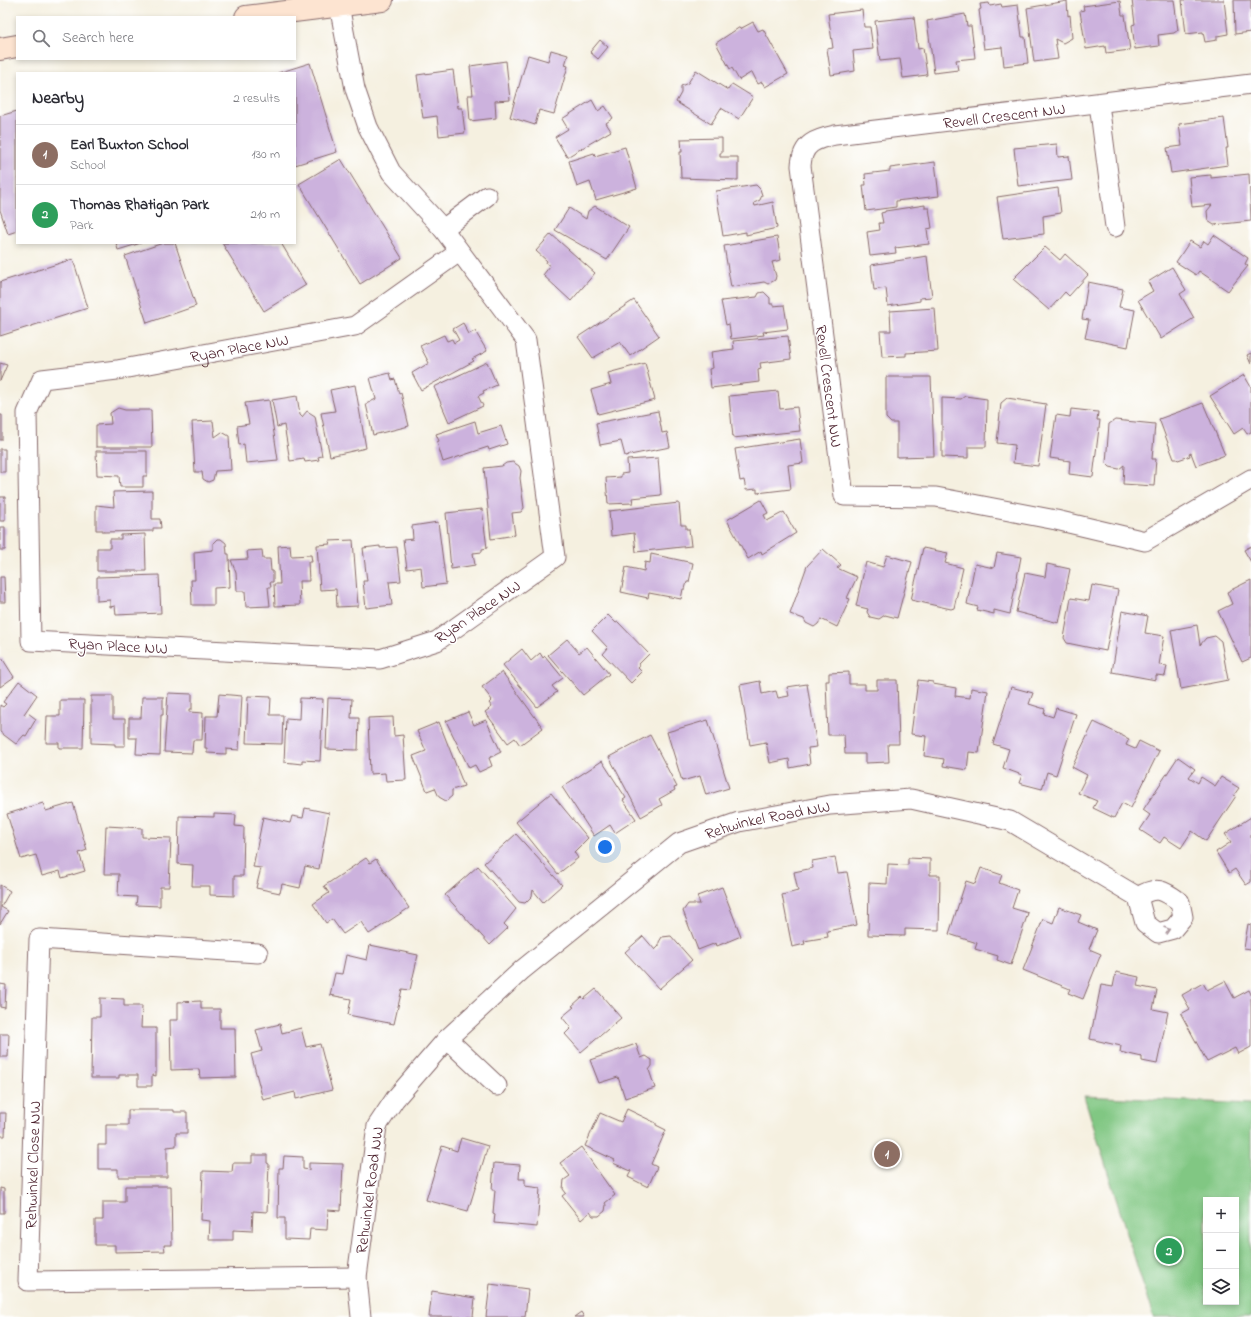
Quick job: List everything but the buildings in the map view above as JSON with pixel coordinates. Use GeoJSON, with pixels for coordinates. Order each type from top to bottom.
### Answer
{"type":"FeatureCollection","features":[{"type":"Feature","properties":{"kind":"main road"},"geometry":{"type":"LineString","coordinates":[[252,16],[339,2],[382,0]]}},
{"type":"Feature","properties":{"kind":"main road"},"geometry":{"type":"LineString","coordinates":[[0,49],[16,46]]}},
{"type":"Feature","properties":{"kind":"street","name":"Ryan Place NW"},"geometry":{"type":"LineString","coordinates":[[339,2],[355,89],[368,127],[391,172],[443,229],[526,340],[556,557],[437,641],[380,659],[31,641],[27,413],[42,379],[117,370],[355,326],[459,252]]}},
{"type":"Feature","properties":{"kind":"street","name":"Revell Crescent NW"},"geometry":{"type":"LineString","coordinates":[[1251,84],[1099,104],[836,135],[811,143],[805,148],[802,155],[801,166],[844,496],[936,497],[1056,520],[1145,541],[1251,479]]}},
{"type":"Feature","properties":{"kind":"street"},"geometry":{"type":"LineString","coordinates":[[1099,104],[1115,228]]}},
{"type":"Feature","properties":{"kind":"street"},"geometry":{"type":"LineString","coordinates":[[443,229],[487,196]]}},
{"type":"Feature","properties":{"kind":"street","name":"Rehwinkel Road NW"},"geometry":{"type":"LineString","coordinates":[[361,1317],[357,1277],[377,1126],[395,1098],[447,1039],[522,970],[679,843],[739,822],[830,805],[911,799],[1010,821],[1138,897]]}},
{"type":"Feature","properties":{"kind":"street","name":"Rehwinkel Close NW"},"geometry":{"type":"LineString","coordinates":[[258,953],[40,938],[28,1281],[357,1277]]}},
{"type":"Feature","properties":{"kind":"street"},"geometry":{"type":"LineString","coordinates":[[447,1039],[497,1086]]}},
{"type":"Feature","properties":{"kind":"green space"},"geometry":{"type":"Polygon","coordinates":[[[1084,1096],[1251,1104],[1251,1317],[1153,1317],[1084,1096]]]}},
{"type":"Feature","properties":{"kind":"place","name":"Earl Buxton School"},"geometry":{"type":"Point","coordinates":[887,1154]}},
{"type":"Feature","properties":{"kind":"place","name":"Thomas Rhatigan Park"},"geometry":{"type":"Point","coordinates":[1169,1251]}}]}
